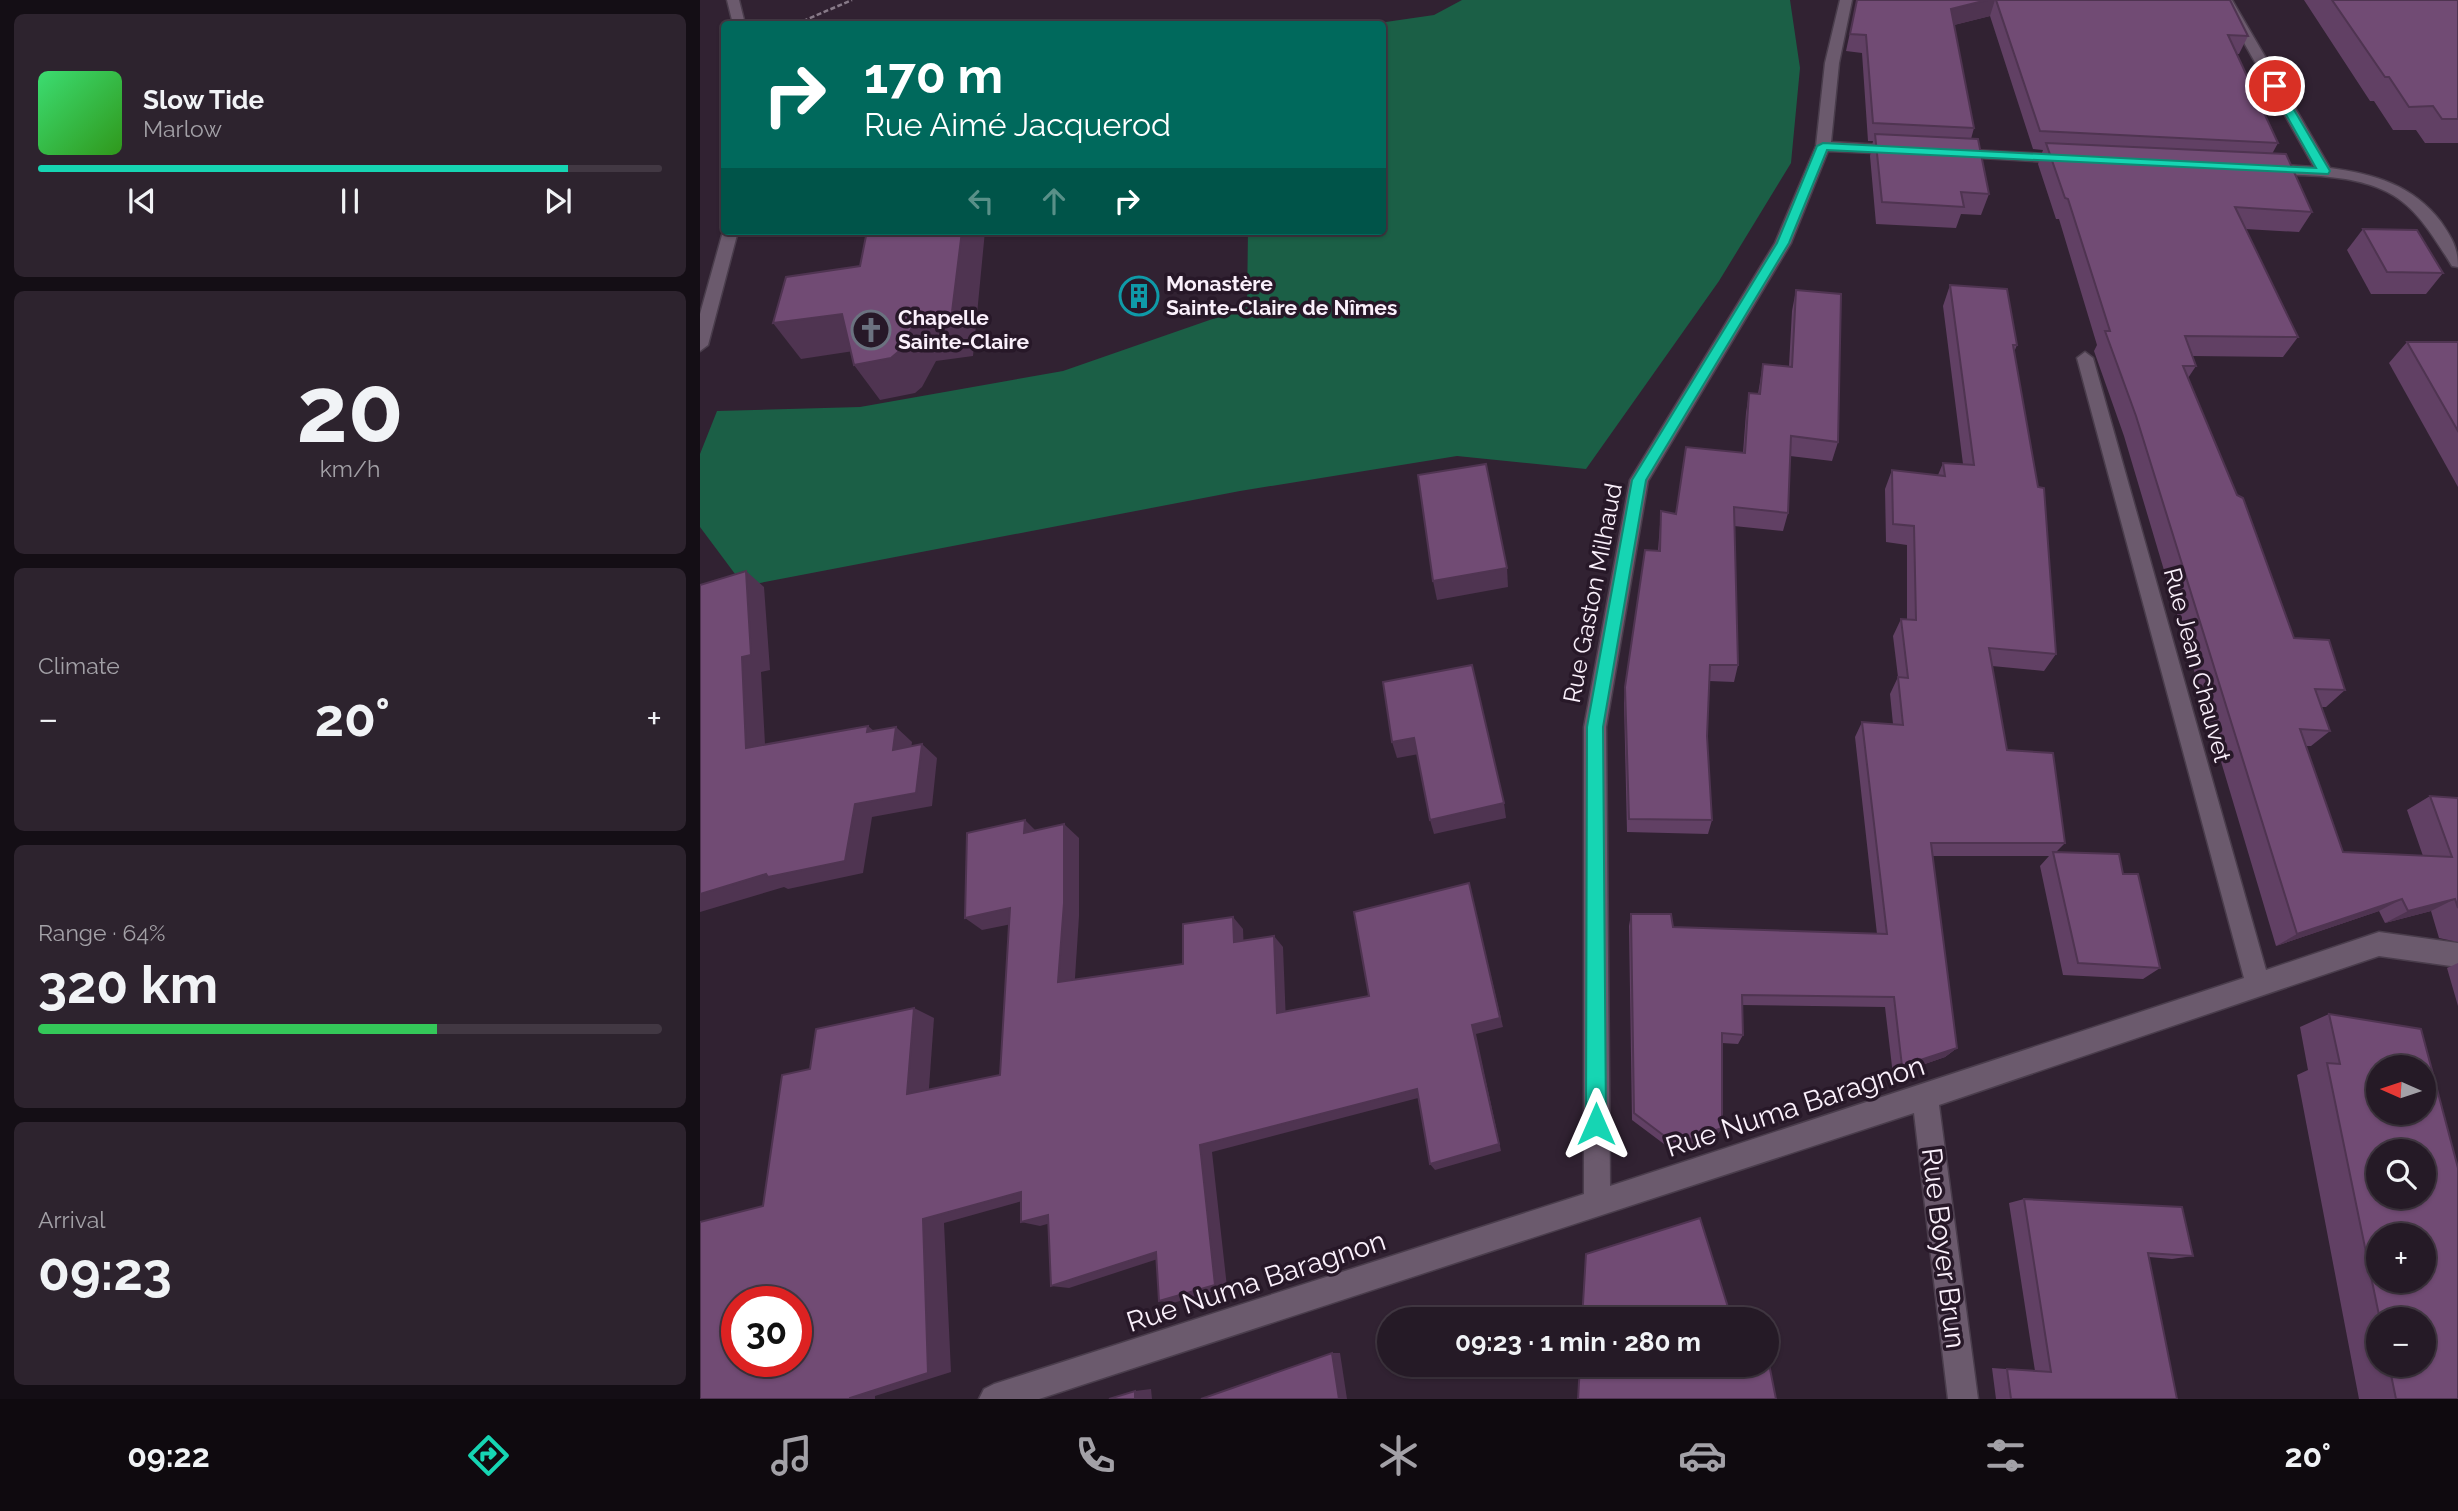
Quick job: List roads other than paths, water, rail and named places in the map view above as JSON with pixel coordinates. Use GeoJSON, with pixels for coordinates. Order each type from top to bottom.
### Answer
{"type":"FeatureCollection","features":[{"type":"Feature","properties":{"kind":"street"},"geometry":{"type":"LineString","coordinates":[[733,0],[738,21]]}},
{"type":"Feature","properties":{"kind":"street","name":"Rue Gaston Milhaud"},"geometry":{"type":"LineString","coordinates":[[1597,1203],[1595,727],[1639,480],[1783,243],[1823,146],[1832,63],[1846,0]]}},
{"type":"Feature","properties":{"kind":"street"},"geometry":{"type":"LineString","coordinates":[[2226,0],[2324,171]]}},
{"type":"Feature","properties":{"kind":"street"},"geometry":{"type":"LineString","coordinates":[[1823,146],[2087,160]]}},
{"type":"Feature","properties":{"kind":"street"},"geometry":{"type":"LineString","coordinates":[[2255,168],[2324,171],[2372,179],[2416,202],[2458,262]]}},
{"type":"Feature","properties":{"kind":"street"},"geometry":{"type":"LineString","coordinates":[[700,345],[729,235]]}},
{"type":"Feature","properties":{"kind":"street","name":"Rue Jean Chauvet"},"geometry":{"type":"LineString","coordinates":[[2085,358],[2259,985]]}},
{"type":"Feature","properties":{"kind":"street","name":"Rue Numa Baragnon"},"geometry":{"type":"LineString","coordinates":[[994,1399],[1925,1097],[2379,944],[2458,954]]}},
{"type":"Feature","properties":{"kind":"street","name":"Rue Boyer Brun"},"geometry":{"type":"LineString","coordinates":[[1925,1097],[1963,1399]]}},
{"type":"Feature","properties":{"kind":"place","name":"Monastère Sainte-Claire de Nîmes"},"geometry":{"type":"Point","coordinates":[1139,296]}},
{"type":"Feature","properties":{"kind":"place","name":"Chapelle Sainte-Claire"},"geometry":{"type":"Point","coordinates":[871,330]}}]}
